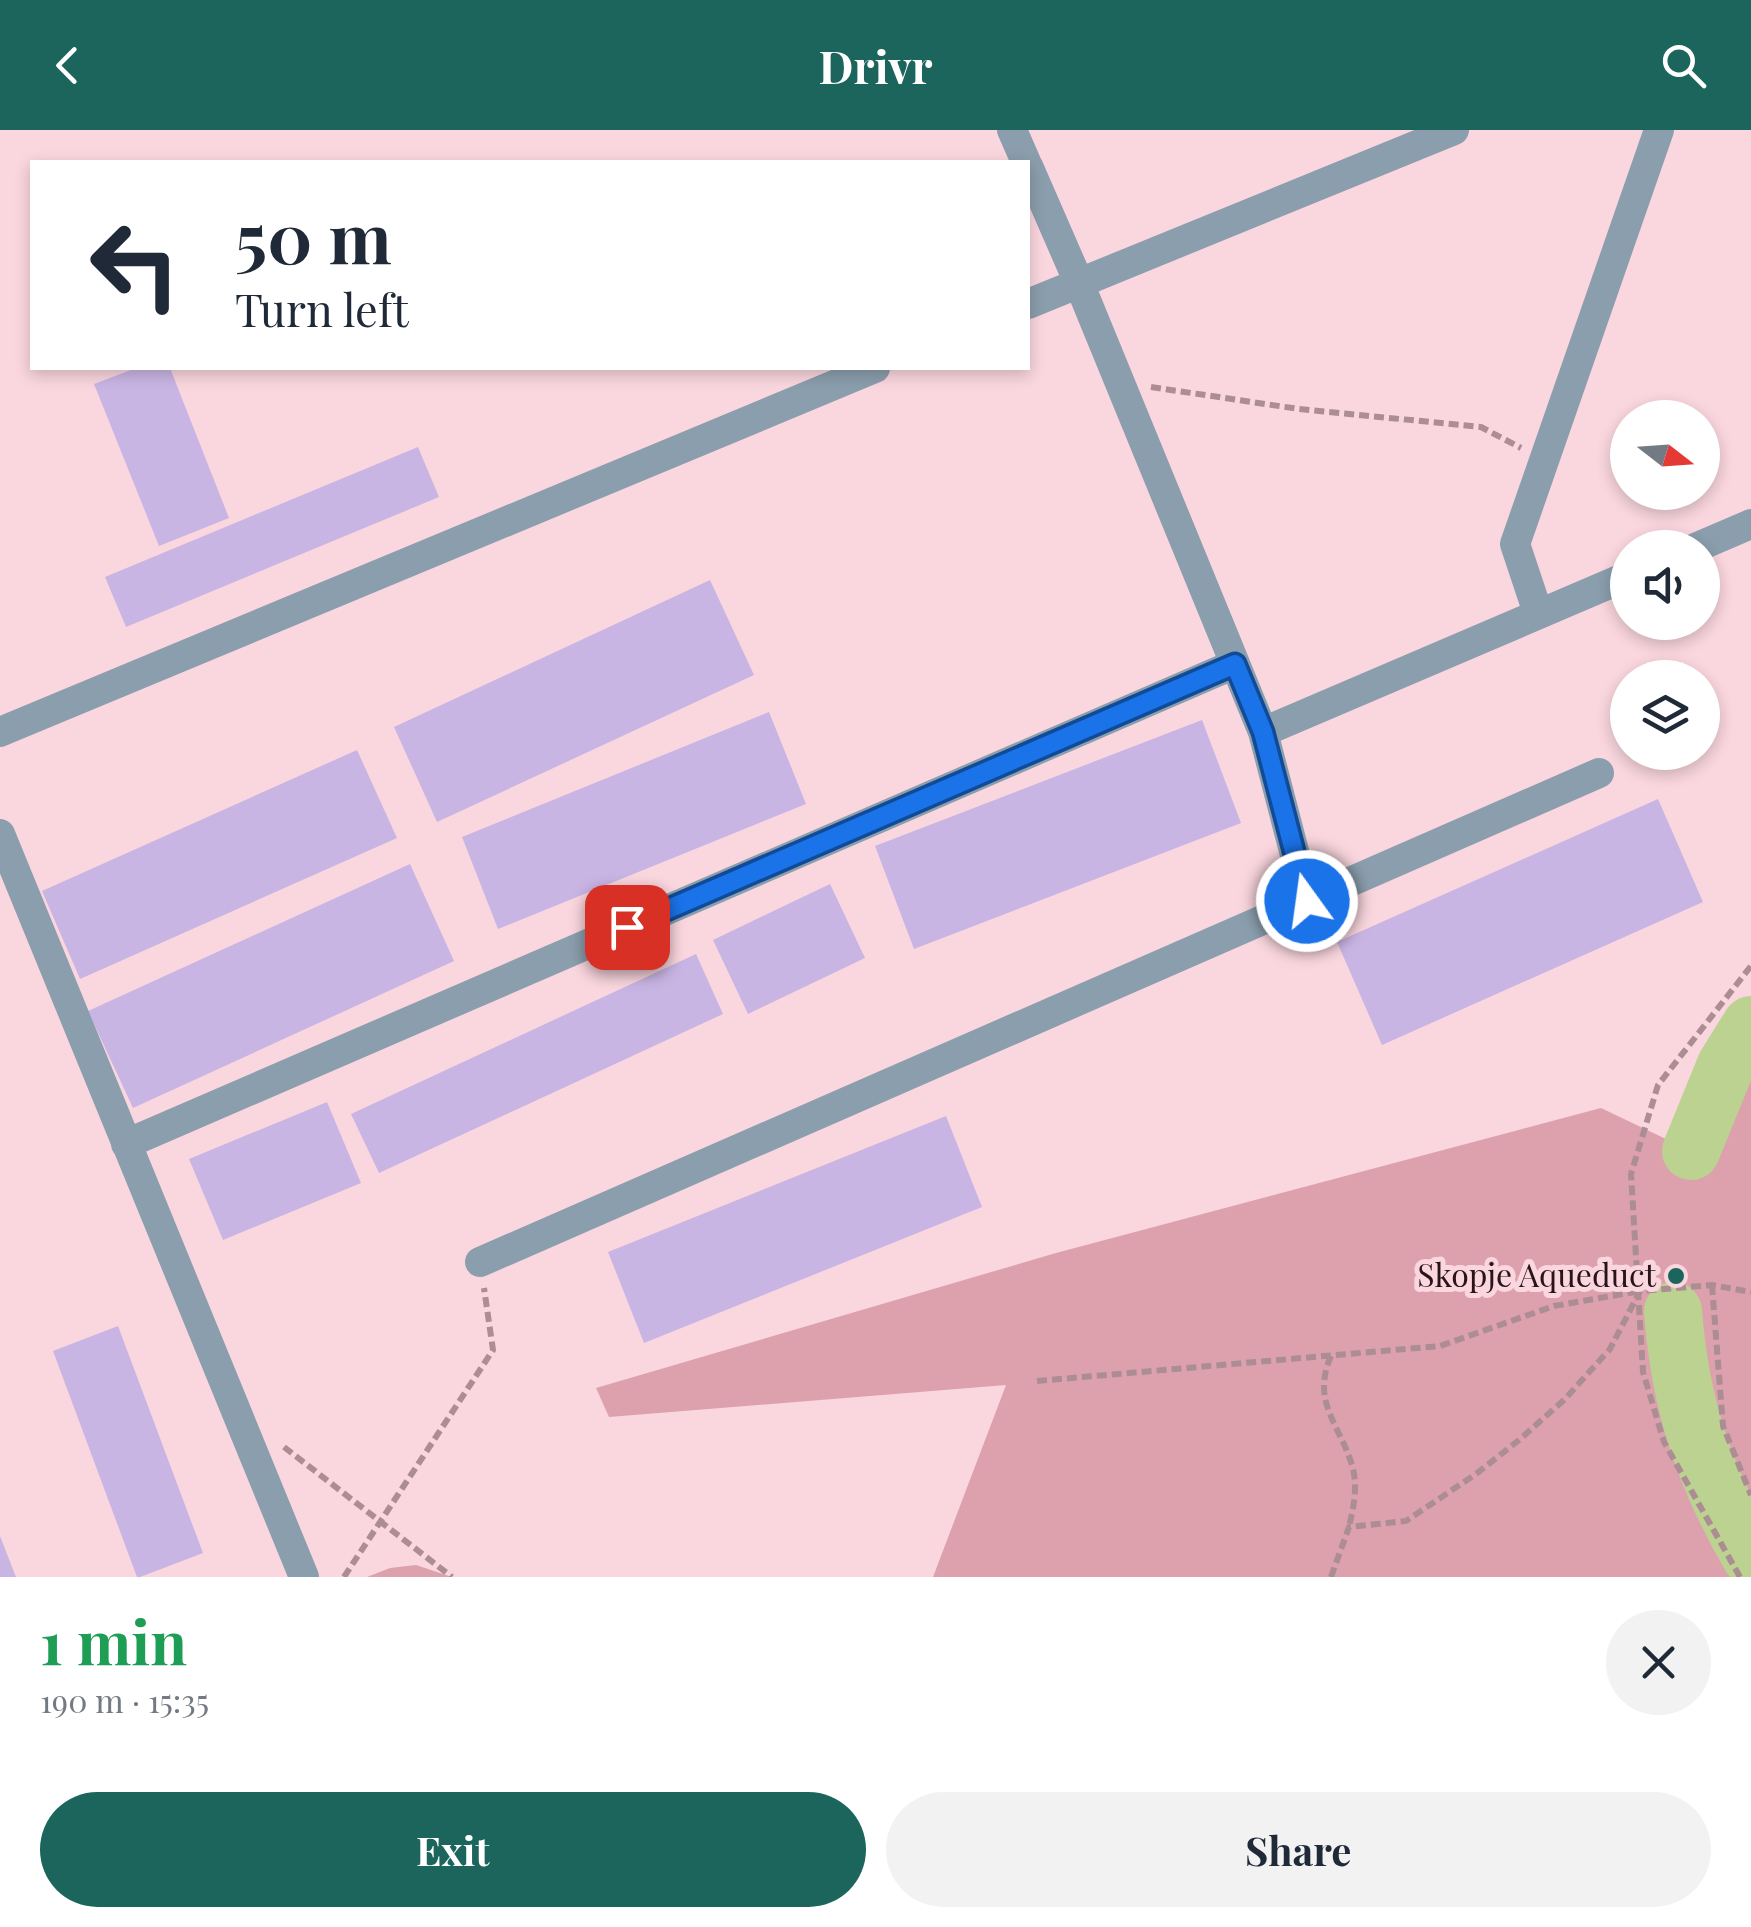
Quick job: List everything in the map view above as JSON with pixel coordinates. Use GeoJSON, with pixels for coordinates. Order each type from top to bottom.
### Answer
{"type":"FeatureCollection","features":[{"type":"Feature","properties":{"kind":"street"},"geometry":{"type":"LineString","coordinates":[[1012,130],[1025,160]]}},
{"type":"Feature","properties":{"kind":"street"},"geometry":{"type":"LineString","coordinates":[[1030,303],[1454,130]]}},
{"type":"Feature","properties":{"kind":"street"},"geometry":{"type":"LineString","coordinates":[[1538,613],[1515,544],[1659,130]]}},
{"type":"Feature","properties":{"kind":"street"},"geometry":{"type":"LineString","coordinates":[[1030,171],[1263,732],[1307,901]]}},
{"type":"Feature","properties":{"kind":"street"},"geometry":{"type":"LineString","coordinates":[[0,732],[870,370]]}},
{"type":"Feature","properties":{"kind":"street"},"geometry":{"type":"LineString","coordinates":[[1720,537],[1751,524]]}},
{"type":"Feature","properties":{"kind":"street"},"geometry":{"type":"LineString","coordinates":[[1263,732],[1610,583]]}},
{"type":"Feature","properties":{"kind":"street"},"geometry":{"type":"LineString","coordinates":[[126,1144],[1235,664]]}},
{"type":"Feature","properties":{"kind":"street"},"geometry":{"type":"LineString","coordinates":[[480,1262],[1599,773]]}},
{"type":"Feature","properties":{"kind":"street"},"geometry":{"type":"LineString","coordinates":[[0,834],[304,1577]]}},
{"type":"Feature","properties":{"kind":"path"},"geometry":{"type":"LineString","coordinates":[[1120,382],[1299,409],[1482,428],[1544,459]]}},
{"type":"Feature","properties":{"kind":"path"},"geometry":{"type":"LineString","coordinates":[[1740,1577],[1664,1442],[1642,1372],[1630,1174],[1658,1086],[1751,966]]}},
{"type":"Feature","properties":{"kind":"path"},"geometry":{"type":"LineString","coordinates":[[344,1577],[493,1350],[480,1262]]}},
{"type":"Feature","properties":{"kind":"path"},"geometry":{"type":"LineString","coordinates":[[1712,1285],[1724,1426],[1751,1495]]}},
{"type":"Feature","properties":{"kind":"path"},"geometry":{"type":"LineString","coordinates":[[1037,1382],[1440,1346],[1554,1306],[1640,1291],[1712,1285],[1751,1292]]}},
{"type":"Feature","properties":{"kind":"path"},"geometry":{"type":"LineString","coordinates":[[1349,1527],[1406,1520],[1519,1440],[1564,1400],[1610,1349],[1640,1291]]}},
{"type":"Feature","properties":{"kind":"path"},"geometry":{"type":"LineString","coordinates":[[1331,1356],[1322,1392],[1353,1468],[1355,1502],[1331,1577]]}},
{"type":"Feature","properties":{"kind":"path"},"geometry":{"type":"LineString","coordinates":[[279,1443],[452,1577]]}},
{"type":"Feature","properties":{"kind":"shaded area"},"geometry":{"type":"Polygon","coordinates":[[[1751,1025],[1751,1577],[933,1577],[1006,1385],[609,1417],[596,1388],[1056,1253],[1601,1108],[1691,1151],[1726,1065],[1751,1025]]]}},
{"type":"Feature","properties":{"kind":"shaded area"},"geometry":{"type":"Polygon","coordinates":[[[416,1565],[452,1577],[367,1577],[390,1568],[416,1565]]]}},
{"type":"Feature","properties":{"kind":"building"},"geometry":{"type":"Polygon","coordinates":[[[131,370],[171,370],[229,518],[159,546],[94,384],[131,370]]]}},
{"type":"Feature","properties":{"kind":"building"},"geometry":{"type":"Polygon","coordinates":[[[418,447],[439,497],[126,627],[105,577],[418,447]]]}},
{"type":"Feature","properties":{"kind":"building"},"geometry":{"type":"Polygon","coordinates":[[[710,580],[754,675],[437,822],[394,727],[710,580]]]}},
{"type":"Feature","properties":{"kind":"building"},"geometry":{"type":"Polygon","coordinates":[[[769,712],[806,804],[498,929],[462,837],[769,712]]]}},
{"type":"Feature","properties":{"kind":"building"},"geometry":{"type":"Polygon","coordinates":[[[1202,720],[1241,823],[914,949],[875,846],[1202,720]]]}},
{"type":"Feature","properties":{"kind":"building"},"geometry":{"type":"Polygon","coordinates":[[[357,750],[397,838],[80,979],[42,891],[357,750]]]}},
{"type":"Feature","properties":{"kind":"building"},"geometry":{"type":"Polygon","coordinates":[[[1658,799],[1703,902],[1382,1045],[1337,942],[1658,799]]]}},
{"type":"Feature","properties":{"kind":"building"},"geometry":{"type":"Polygon","coordinates":[[[410,864],[454,961],[133,1108],[88,1011],[410,864]]]}},
{"type":"Feature","properties":{"kind":"building"},"geometry":{"type":"Polygon","coordinates":[[[830,884],[865,958],[748,1014],[713,940],[830,884]]]}},
{"type":"Feature","properties":{"kind":"building"},"geometry":{"type":"Polygon","coordinates":[[[696,954],[723,1014],[379,1173],[351,1114],[696,954]]]}},
{"type":"Feature","properties":{"kind":"building"},"geometry":{"type":"Polygon","coordinates":[[[327,1102],[361,1183],[223,1240],[189,1159],[327,1102]]]}},
{"type":"Feature","properties":{"kind":"building"},"geometry":{"type":"Polygon","coordinates":[[[946,1116],[982,1207],[644,1343],[608,1252],[946,1116]]]}},
{"type":"Feature","properties":{"kind":"building"},"geometry":{"type":"Polygon","coordinates":[[[118,1326],[203,1553],[140,1577],[53,1351],[118,1326]]]}},
{"type":"Feature","properties":{"kind":"building"},"geometry":{"type":"Polygon","coordinates":[[[0,1536],[16,1577],[0,1577],[0,1536]]]}},
{"type":"Feature","properties":{"kind":"waterway"},"geometry":{"type":"LineString","coordinates":[[1691,1151],[1726,1065],[1751,1025]]}},
{"type":"Feature","properties":{"kind":"waterway"},"geometry":{"type":"LineString","coordinates":[[1673,1311],[1682,1378],[1697,1439],[1720,1498],[1751,1557]]}},
{"type":"Feature","properties":{"kind":"place","name":"Skopje Aqueduct"},"geometry":{"type":"Point","coordinates":[1676,1276]}},
{"type":"Feature","properties":{"kind":"route"},"geometry":{"type":"LineString","coordinates":[[627,927],[1235,664],[1263,732],[1307,901]]}}]}
